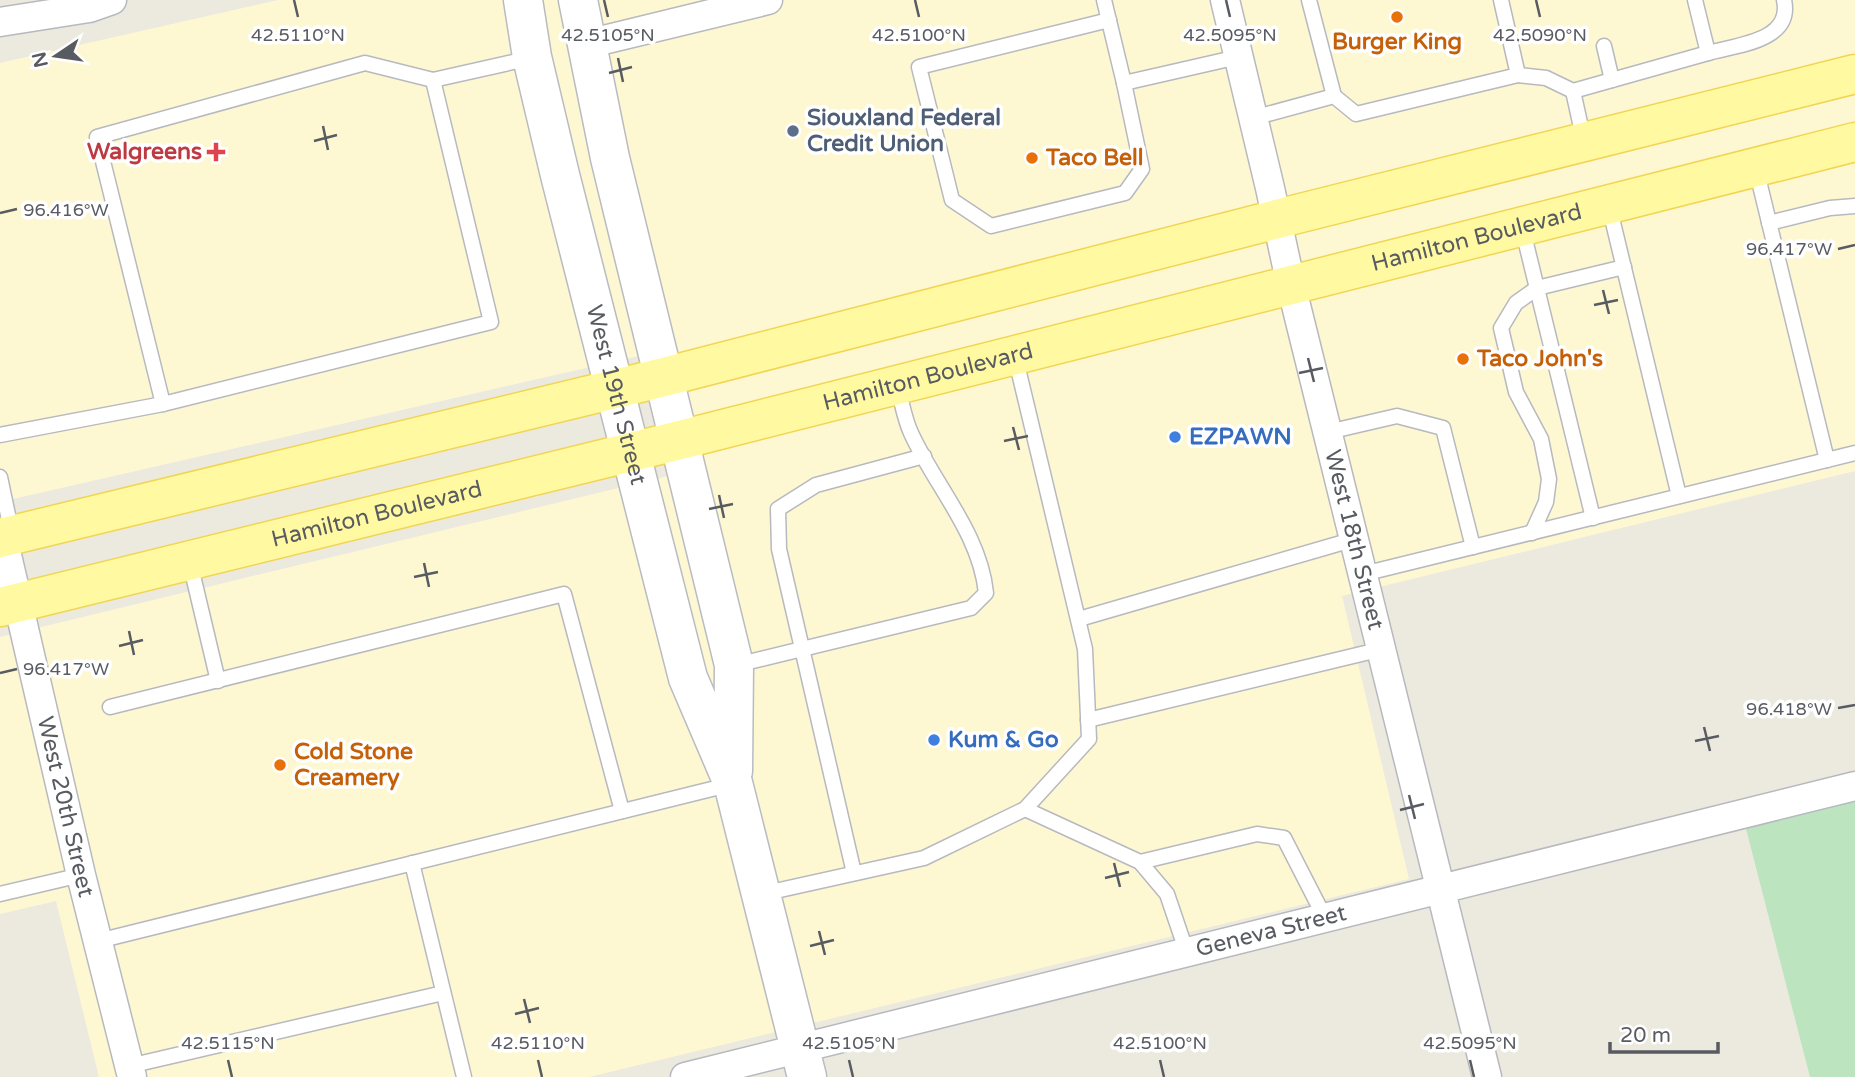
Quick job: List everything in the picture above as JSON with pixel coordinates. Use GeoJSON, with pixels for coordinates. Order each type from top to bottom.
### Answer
{"type":"FeatureCollection","features":[{"type":"Feature","properties":{"kind":"main road","name":"West 19th Street"},"geometry":{"type":"LineString","coordinates":[[523,0],[559,175],[688,678],[733,783],[803,1063]]}},
{"type":"Feature","properties":{"kind":"main road"},"geometry":{"type":"LineString","coordinates":[[555,0],[565,28],[587,44]]}},
{"type":"Feature","properties":{"kind":"main road","name":"West 19th Street"},"geometry":{"type":"LineString","coordinates":[[578,0],[610,158],[734,665],[733,783]]}},
{"type":"Feature","properties":{"kind":"main road"},"geometry":{"type":"LineString","coordinates":[[533,57],[572,86],[595,159],[630,239]]}},
{"type":"Feature","properties":{"kind":"main road"},"geometry":{"type":"LineString","coordinates":[[5,537],[664,377],[1855,74]]}},
{"type":"Feature","properties":{"kind":"main road","name":"Hamilton Boulevard"},"geometry":{"type":"LineString","coordinates":[[9,605],[680,440],[1855,142]]}},
{"type":"Feature","properties":{"kind":"street"},"geometry":{"type":"LineString","coordinates":[[0,22],[89,8],[111,0]]}},
{"type":"Feature","properties":{"kind":"street"},"geometry":{"type":"LineString","coordinates":[[587,44],[768,0]]}},
{"type":"Feature","properties":{"kind":"street","name":"West 18th Street"},"geometry":{"type":"LineString","coordinates":[[1224,0],[1278,219],[1291,285],[1487,1077]]}},
{"type":"Feature","properties":{"kind":"street","name":"West 20th Street"},"geometry":{"type":"LineString","coordinates":[[5,537],[9,605],[130,1071]]}},
{"type":"Feature","properties":{"kind":"street","name":"Geneva Street"},"geometry":{"type":"LineString","coordinates":[[685,1077],[803,1063],[1187,953],[1855,786]]}},
{"type":"Feature","properties":{"kind":"lane"},"geometry":{"type":"LineString","coordinates":[[1104,0],[1142,169],[1125,193],[991,226],[953,200],[919,67],[1108,20]]}},
{"type":"Feature","properties":{"kind":"lane"},"geometry":{"type":"LineString","coordinates":[[1309,0],[1334,96],[1356,114],[1518,75],[1546,78],[1573,91],[1772,35],[1781,26],[1786,10],[1784,0]]}},
{"type":"Feature","properties":{"kind":"lane"},"geometry":{"type":"LineString","coordinates":[[1501,0],[1518,75]]}},
{"type":"Feature","properties":{"kind":"lane"},"geometry":{"type":"LineString","coordinates":[[1695,0],[1708,53]]}},
{"type":"Feature","properties":{"kind":"lane"},"geometry":{"type":"LineString","coordinates":[[1604,46],[1612,80]]}},
{"type":"Feature","properties":{"kind":"lane"},"geometry":{"type":"LineString","coordinates":[[163,404],[97,137],[365,63],[433,80],[533,57]]}},
{"type":"Feature","properties":{"kind":"lane"},"geometry":{"type":"LineString","coordinates":[[1124,83],[1238,57]]}},
{"type":"Feature","properties":{"kind":"lane"},"geometry":{"type":"LineString","coordinates":[[0,435],[163,404],[491,322],[433,80]]}},
{"type":"Feature","properties":{"kind":"lane"},"geometry":{"type":"LineString","coordinates":[[1573,91],[1584,143]]}},
{"type":"Feature","properties":{"kind":"lane"},"geometry":{"type":"LineString","coordinates":[[1253,118],[1334,96]]}},
{"type":"Feature","properties":{"kind":"lane"},"geometry":{"type":"LineString","coordinates":[[1755,168],[1827,460]]}},
{"type":"Feature","properties":{"kind":"lane"},"geometry":{"type":"LineString","coordinates":[[1608,204],[1679,496]]}},
{"type":"Feature","properties":{"kind":"lane"},"geometry":{"type":"LineString","coordinates":[[1769,223],[1830,208],[1855,206]]}},
{"type":"Feature","properties":{"kind":"lane"},"geometry":{"type":"LineString","coordinates":[[1522,226],[1593,518]]}},
{"type":"Feature","properties":{"kind":"lane"},"geometry":{"type":"LineString","coordinates":[[1532,533],[1546,502],[1549,479],[1541,439],[1516,391],[1502,328],[1516,303],[1537,288],[1624,267]]}},
{"type":"Feature","properties":{"kind":"lane"},"geometry":{"type":"LineString","coordinates":[[761,895],[924,858],[1025,809],[1089,738],[1085,649],[1014,354]]}},
{"type":"Feature","properties":{"kind":"lane"},"geometry":{"type":"LineString","coordinates":[[734,665],[971,608],[986,593],[985,579],[971,539],[910,431],[897,384]]}},
{"type":"Feature","properties":{"kind":"lane"},"geometry":{"type":"LineString","coordinates":[[1328,432],[1397,416],[1443,428],[1473,547]]}},
{"type":"Feature","properties":{"kind":"lane"},"geometry":{"type":"LineString","coordinates":[[1363,574],[1855,453]]}},
{"type":"Feature","properties":{"kind":"lane"},"geometry":{"type":"LineString","coordinates":[[855,873],[779,549],[778,509],[816,485],[924,456]]}},
{"type":"Feature","properties":{"kind":"lane"},"geometry":{"type":"LineString","coordinates":[[0,477],[5,537]]}},
{"type":"Feature","properties":{"kind":"lane"},"geometry":{"type":"LineString","coordinates":[[1079,620],[1354,539]]}},
{"type":"Feature","properties":{"kind":"lane"},"geometry":{"type":"LineString","coordinates":[[189,559],[218,681]]}},
{"type":"Feature","properties":{"kind":"lane"},"geometry":{"type":"LineString","coordinates":[[110,707],[564,594],[622,811]]}},
{"type":"Feature","properties":{"kind":"lane"},"geometry":{"type":"LineString","coordinates":[[1088,720],[1382,649]]}},
{"type":"Feature","properties":{"kind":"lane"},"geometry":{"type":"LineString","coordinates":[[98,941],[733,783]]}},
{"type":"Feature","properties":{"kind":"lane"},"geometry":{"type":"LineString","coordinates":[[1025,809],[1140,862],[1167,894],[1187,953]]}},
{"type":"Feature","properties":{"kind":"lane"},"geometry":{"type":"LineString","coordinates":[[1140,862],[1257,834],[1284,838],[1325,918]]}},
{"type":"Feature","properties":{"kind":"lane"},"geometry":{"type":"LineString","coordinates":[[412,863],[464,1077]]}},
{"type":"Feature","properties":{"kind":"lane"},"geometry":{"type":"LineString","coordinates":[[0,894],[81,876]]}},
{"type":"Feature","properties":{"kind":"lane"},"geometry":{"type":"LineString","coordinates":[[130,1071],[443,993]]}},
{"type":"Feature","properties":{"kind":"shaded area"},"geometry":{"type":"Polygon","coordinates":[[[278,0],[1855,0],[1855,471],[1342,596],[1409,879],[589,1077],[99,1077],[56,901],[0,914],[0,637],[685,472],[669,349],[0,502],[0,63],[278,0]]]}},
{"type":"Feature","properties":{"kind":"green space"},"geometry":{"type":"Polygon","coordinates":[[[1855,792],[1855,1077],[1810,1077],[1744,821],[1855,792]]]}},
{"type":"Feature","properties":{"kind":"place","name":"Burger King"},"geometry":{"type":"Point","coordinates":[1397,17]}},
{"type":"Feature","properties":{"kind":"place","name":"Siouxland Federal Credit Union"},"geometry":{"type":"Point","coordinates":[793,131]}},
{"type":"Feature","properties":{"kind":"place","name":"Walgreens"},"geometry":{"type":"Point","coordinates":[216,152]}},
{"type":"Feature","properties":{"kind":"place","name":"Taco Bell"},"geometry":{"type":"Point","coordinates":[1032,158]}},
{"type":"Feature","properties":{"kind":"place","name":"Taco John's"},"geometry":{"type":"Point","coordinates":[1463,359]}},
{"type":"Feature","properties":{"kind":"place","name":"EZPAWN"},"geometry":{"type":"Point","coordinates":[1175,437]}},
{"type":"Feature","properties":{"kind":"place","name":"Kum & Go"},"geometry":{"type":"Point","coordinates":[934,740]}},
{"type":"Feature","properties":{"kind":"place","name":"Cold Stone Creamery"},"geometry":{"type":"Point","coordinates":[280,765]}}]}
